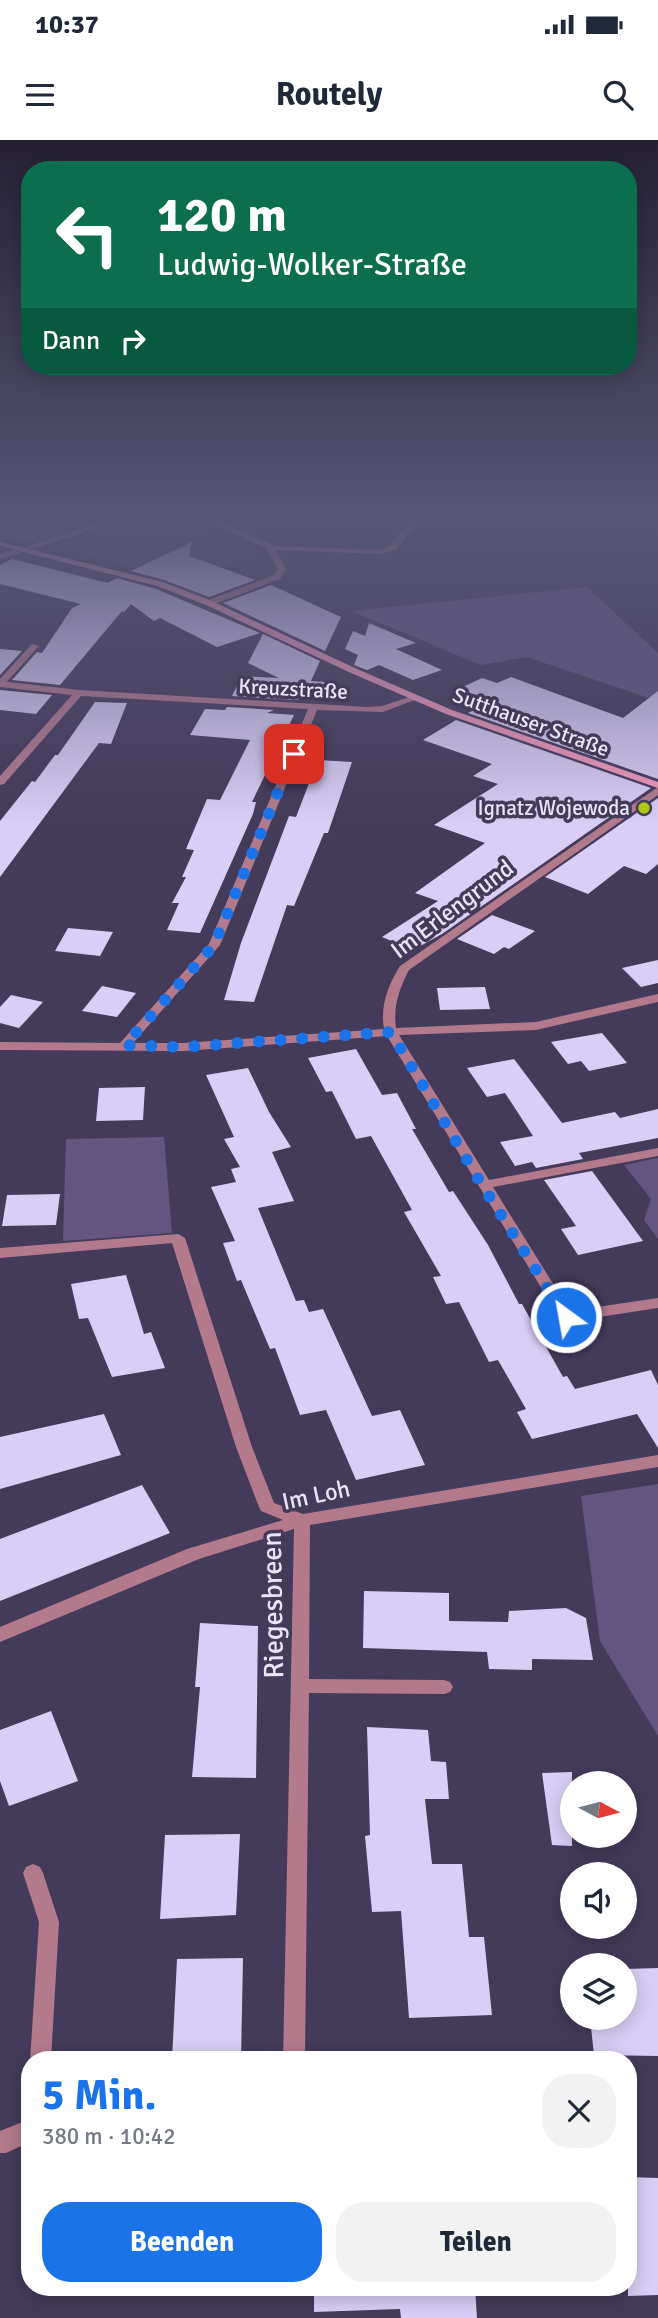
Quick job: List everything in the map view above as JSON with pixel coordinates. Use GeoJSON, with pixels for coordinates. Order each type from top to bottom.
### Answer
{"type":"FeatureCollection","features":[{"type":"Feature","properties":{"kind":"street","name":"Sutthauser Straße"},"geometry":{"type":"LineString","coordinates":[[247,621],[415,698],[658,788]]}},
{"type":"Feature","properties":{"kind":"street"},"geometry":{"type":"LineString","coordinates":[[0,684],[35,646]]}},
{"type":"Feature","properties":{"kind":"street","name":"Kreuzstraße"},"geometry":{"type":"LineString","coordinates":[[0,684],[79,693],[367,710],[383,709],[415,698]]}},
{"type":"Feature","properties":{"kind":"street"},"geometry":{"type":"LineString","coordinates":[[0,782],[79,693]]}},
{"type":"Feature","properties":{"kind":"street"},"geometry":{"type":"LineString","coordinates":[[125,1045],[214,945],[313,708]]}},
{"type":"Feature","properties":{"kind":"street","name":"Im Erlengrund"},"geometry":{"type":"LineString","coordinates":[[658,788],[404,968],[390,992],[388,1021],[391,1032],[482,1185],[566,1317],[658,1303]]}},
{"type":"Feature","properties":{"kind":"street"},"geometry":{"type":"LineString","coordinates":[[0,1046],[183,1047],[391,1032],[536,1026],[658,998]]}},
{"type":"Feature","properties":{"kind":"street"},"geometry":{"type":"LineString","coordinates":[[482,1185],[658,1152]]}},
{"type":"Feature","properties":{"kind":"street","name":"Riegesbreen"},"geometry":{"type":"LineString","coordinates":[[0,1253],[178,1238],[244,1447],[267,1507],[302,1520],[294,2051]]}},
{"type":"Feature","properties":{"kind":"street","name":"Im Loh"},"geometry":{"type":"LineString","coordinates":[[0,1635],[193,1554],[302,1520],[658,1461]]}},
{"type":"Feature","properties":{"kind":"street"},"geometry":{"type":"LineString","coordinates":[[301,1686],[444,1687]]}},
{"type":"Feature","properties":{"kind":"street"},"geometry":{"type":"LineString","coordinates":[[33,1873],[49,1923],[41,2051]]}},
{"type":"Feature","properties":{"kind":"street"},"geometry":{"type":"LineString","coordinates":[[0,2142],[21,2134]]}},
{"type":"Feature","properties":{"kind":"shaded area"},"geometry":{"type":"Polygon","coordinates":[[[374,621],[623,621],[658,653],[658,701],[527,657],[481,665],[374,621]]]}},
{"type":"Feature","properties":{"kind":"shaded area"},"geometry":{"type":"Polygon","coordinates":[[[164,1137],[172,1233],[63,1241],[66,1139],[164,1137]]]}},
{"type":"Feature","properties":{"kind":"shaded area"},"geometry":{"type":"Polygon","coordinates":[[[658,1158],[658,1239],[644,1220],[651,1199],[624,1165],[658,1158]]]}},
{"type":"Feature","properties":{"kind":"shaded area"},"geometry":{"type":"Polygon","coordinates":[[[658,1484],[658,1736],[600,1641],[581,1496],[658,1484]]]}},
{"type":"Feature","properties":{"kind":"building"},"geometry":{"type":"Polygon","coordinates":[[[64,621],[114,621],[60,685],[12,680],[37,652],[42,653],[64,621]]]}},
{"type":"Feature","properties":{"kind":"building"},"geometry":{"type":"Polygon","coordinates":[[[165,621],[231,621],[260,633],[217,647],[165,621]]]}},
{"type":"Feature","properties":{"kind":"building"},"geometry":{"type":"Polygon","coordinates":[[[260,621],[339,621],[325,651],[260,621]]]}},
{"type":"Feature","properties":{"kind":"building"},"geometry":{"type":"Polygon","coordinates":[[[369,623],[416,643],[396,649],[442,670],[413,680],[379,665],[367,670],[354,665],[358,655],[345,649],[353,631],[365,636],[369,623]]]}},
{"type":"Feature","properties":{"kind":"building"},"geometry":{"type":"Polygon","coordinates":[[[263,634],[320,661],[311,681],[338,683],[296,700],[232,696],[242,676],[279,678],[248,663],[263,634]]]}},
{"type":"Feature","properties":{"kind":"building"},"geometry":{"type":"Polygon","coordinates":[[[0,649],[22,651],[0,675],[0,649]]]}},
{"type":"Feature","properties":{"kind":"building"},"geometry":{"type":"Polygon","coordinates":[[[511,677],[623,718],[658,691],[658,779],[468,713],[482,704],[452,692],[482,678],[497,683],[511,677]]]}},
{"type":"Feature","properties":{"kind":"building"},"geometry":{"type":"Polygon","coordinates":[[[0,690],[52,695],[36,714],[0,710],[0,690]]]}},
{"type":"Feature","properties":{"kind":"building"},"geometry":{"type":"Polygon","coordinates":[[[95,702],[127,703],[111,744],[99,743],[0,877],[0,821],[32,781],[35,782],[55,755],[58,755],[95,702]]]}},
{"type":"Feature","properties":{"kind":"building"},"geometry":{"type":"Polygon","coordinates":[[[227,707],[274,710],[267,713],[294,715],[252,802],[256,802],[253,814],[200,933],[167,930],[179,903],[172,903],[186,877],[182,877],[194,850],[186,849],[207,799],[220,800],[250,740],[190,735],[205,709],[225,710],[227,707]]]}},
{"type":"Feature","properties":{"kind":"building"},"geometry":{"type":"Polygon","coordinates":[[[456,720],[651,788],[442,934],[413,950],[382,937],[438,901],[415,893],[485,843],[434,825],[498,784],[473,776],[492,764],[423,740],[456,720]]]}},
{"type":"Feature","properties":{"kind":"building"},"geometry":{"type":"Polygon","coordinates":[[[318,760],[352,762],[328,833],[324,833],[294,906],[287,905],[254,1002],[224,1000],[241,943],[289,816],[296,817],[318,760]]]}},
{"type":"Feature","properties":{"kind":"building"},"geometry":{"type":"Polygon","coordinates":[[[658,798],[658,864],[646,874],[624,866],[588,894],[545,877],[658,798]]]}},
{"type":"Feature","properties":{"kind":"building"},"geometry":{"type":"Polygon","coordinates":[[[492,915],[535,931],[509,949],[504,947],[494,954],[457,939],[492,915]]]}},
{"type":"Feature","properties":{"kind":"building"},"geometry":{"type":"Polygon","coordinates":[[[68,928],[113,932],[100,956],[55,951],[68,928]]]}},
{"type":"Feature","properties":{"kind":"building"},"geometry":{"type":"Polygon","coordinates":[[[658,960],[658,983],[641,987],[622,968],[658,960]]]}},
{"type":"Feature","properties":{"kind":"building"},"geometry":{"type":"Polygon","coordinates":[[[102,986],[136,993],[117,1017],[82,1011],[102,986]]]}},
{"type":"Feature","properties":{"kind":"building"},"geometry":{"type":"Polygon","coordinates":[[[485,987],[490,1009],[440,1010],[437,988],[485,987]]]}},
{"type":"Feature","properties":{"kind":"building"},"geometry":{"type":"Polygon","coordinates":[[[11,995],[43,1002],[19,1028],[0,1023],[0,1007],[11,995]]]}},
{"type":"Feature","properties":{"kind":"building"},"geometry":{"type":"Polygon","coordinates":[[[602,1033],[627,1063],[589,1071],[581,1061],[568,1064],[551,1042],[602,1033]]]}},
{"type":"Feature","properties":{"kind":"building"},"geometry":{"type":"Polygon","coordinates":[[[356,1049],[382,1095],[397,1093],[416,1129],[412,1129],[449,1192],[453,1191],[488,1245],[519,1304],[522,1304],[563,1377],[567,1376],[575,1389],[651,1370],[658,1385],[658,1448],[637,1414],[532,1439],[517,1412],[526,1409],[498,1360],[489,1362],[459,1302],[446,1304],[433,1277],[441,1276],[404,1212],[412,1210],[371,1136],[356,1139],[332,1091],[326,1092],[308,1058],[356,1049]]]}},
{"type":"Feature","properties":{"kind":"building"},"geometry":{"type":"Polygon","coordinates":[[[514,1059],[562,1123],[615,1112],[620,1118],[658,1109],[658,1138],[579,1153],[583,1159],[536,1168],[532,1162],[515,1166],[500,1142],[533,1136],[505,1093],[487,1097],[467,1068],[514,1059]]]}},
{"type":"Feature","properties":{"kind":"building"},"geometry":{"type":"Polygon","coordinates":[[[248,1068],[269,1112],[291,1147],[272,1152],[294,1201],[258,1208],[296,1301],[304,1300],[309,1312],[323,1309],[372,1416],[400,1410],[425,1465],[356,1480],[326,1410],[300,1415],[275,1348],[270,1349],[241,1280],[237,1281],[223,1243],[235,1241],[211,1187],[236,1182],[231,1169],[240,1167],[224,1139],[234,1137],[206,1075],[248,1068]]]}},
{"type":"Feature","properties":{"kind":"building"},"geometry":{"type":"Polygon","coordinates":[[[145,1087],[143,1120],[96,1121],[99,1088],[145,1087]]]}},
{"type":"Feature","properties":{"kind":"building"},"geometry":{"type":"Polygon","coordinates":[[[592,1171],[643,1241],[578,1255],[561,1229],[576,1226],[544,1180],[592,1171]]]}},
{"type":"Feature","properties":{"kind":"building"},"geometry":{"type":"Polygon","coordinates":[[[60,1194],[56,1225],[2,1226],[7,1195],[60,1194]]]}},
{"type":"Feature","properties":{"kind":"building"},"geometry":{"type":"Polygon","coordinates":[[[126,1275],[144,1334],[151,1332],[165,1368],[112,1377],[88,1318],[79,1319],[71,1284],[126,1275]]]}},
{"type":"Feature","properties":{"kind":"building"},"geometry":{"type":"Polygon","coordinates":[[[104,1414],[121,1455],[0,1489],[0,1437],[104,1414]]]}},
{"type":"Feature","properties":{"kind":"building"},"geometry":{"type":"Polygon","coordinates":[[[142,1485],[170,1533],[0,1601],[0,1539],[142,1485]]]}},
{"type":"Feature","properties":{"kind":"building"},"geometry":{"type":"Polygon","coordinates":[[[364,1591],[449,1593],[449,1621],[508,1622],[509,1611],[566,1608],[586,1618],[593,1660],[532,1659],[532,1670],[489,1669],[487,1652],[363,1648],[364,1591]]]}},
{"type":"Feature","properties":{"kind":"building"},"geometry":{"type":"Polygon","coordinates":[[[200,1623],[258,1626],[256,1778],[192,1777],[200,1687],[195,1687],[200,1623]]]}},
{"type":"Feature","properties":{"kind":"building"},"geometry":{"type":"Polygon","coordinates":[[[51,1711],[78,1781],[9,1806],[0,1781],[0,1730],[51,1711]]]}},
{"type":"Feature","properties":{"kind":"building"},"geometry":{"type":"Polygon","coordinates":[[[367,1727],[428,1730],[431,1761],[446,1762],[449,1799],[425,1799],[432,1864],[462,1864],[469,1937],[484,1937],[492,2015],[409,2018],[401,1911],[372,1912],[365,1836],[370,1835],[367,1727]]]}},
{"type":"Feature","properties":{"kind":"building"},"geometry":{"type":"Polygon","coordinates":[[[560,1772],[560,1845],[552,1845],[542,1773],[560,1772]]]}},
{"type":"Feature","properties":{"kind":"building"},"geometry":{"type":"Polygon","coordinates":[[[240,1834],[236,1915],[160,1919],[165,1835],[240,1834]]]}},
{"type":"Feature","properties":{"kind":"building"},"geometry":{"type":"Polygon","coordinates":[[[243,1958],[241,2051],[172,2051],[177,1959],[243,1958]]]}},
{"type":"Feature","properties":{"kind":"building"},"geometry":{"type":"Polygon","coordinates":[[[658,1968],[658,2056],[637,2056],[637,2051],[594,2051],[591,2030],[637,2030],[637,1969],[658,1968]]]}},
{"type":"Feature","properties":{"kind":"building"},"geometry":{"type":"Polygon","coordinates":[[[637,2177],[658,2178],[658,2295],[637,2296],[637,2177]]]}},
{"type":"Feature","properties":{"kind":"building"},"geometry":{"type":"Polygon","coordinates":[[[314,2296],[476,2296],[477,2318],[401,2318],[400,2309],[314,2312],[314,2296]]]}},
{"type":"Feature","properties":{"kind":"place","name":"Ignatz Wojewoda"},"geometry":{"type":"Point","coordinates":[644,808]}},
{"type":"Feature","properties":{"kind":"route"},"geometry":{"type":"LineString","coordinates":[[294,754],[214,945],[125,1045],[183,1047],[391,1032],[482,1185],[566,1317]]}}]}
